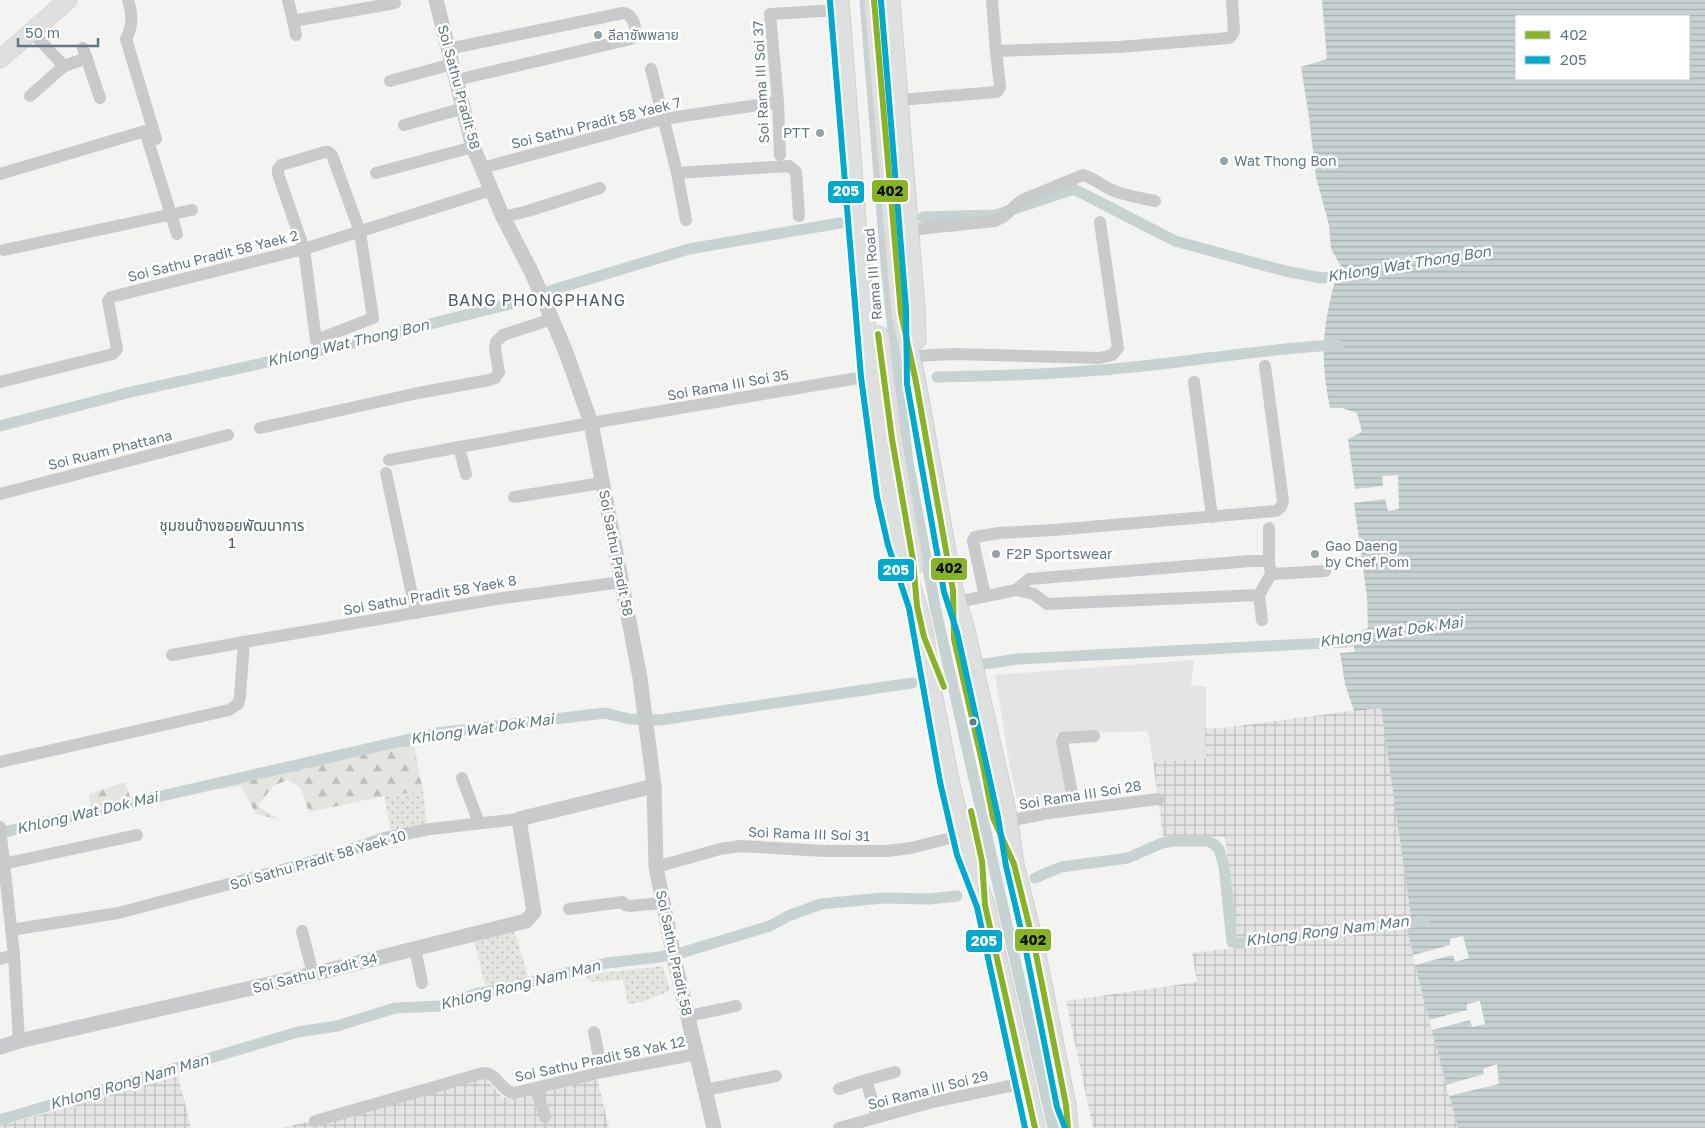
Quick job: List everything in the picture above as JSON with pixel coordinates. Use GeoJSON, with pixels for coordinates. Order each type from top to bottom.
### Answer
{"type":"FeatureCollection","features":[{"type":"Feature","properties":{"kind":"main road"},"geometry":{"type":"LineString","coordinates":[[0,59],[68,0]]}},
{"type":"Feature","properties":{"kind":"main road","name":"Rama III Road"},"geometry":{"type":"LineString","coordinates":[[874,0],[901,313],[916,382],[957,602],[1008,821],[1014,864],[1034,949],[1066,1105],[1068,1128]]}},
{"type":"Feature","properties":{"kind":"main road","name":"Rama III Road"},"geometry":{"type":"LineString","coordinates":[[890,0],[915,308],[916,382]]}},
{"type":"Feature","properties":{"kind":"main road","name":"Rama III Road"},"geometry":{"type":"LineString","coordinates":[[842,3],[858,245],[870,376],[886,496],[896,542],[917,606],[949,780],[966,853],[985,905],[1034,1126]]}},
{"type":"Feature","properties":{"kind":"main road","name":"Rama III Road"},"geometry":{"type":"LineString","coordinates":[[842,3],[877,324],[900,490],[913,560],[917,606]]}},
{"type":"Feature","properties":{"kind":"main road","name":"Rama III Road"},"geometry":{"type":"LineString","coordinates":[[1066,1105],[1074,1128]]}},
{"type":"Feature","properties":{"kind":"street"},"geometry":{"type":"LineString","coordinates":[[128,0],[132,24],[126,39],[165,171]]}},
{"type":"Feature","properties":{"kind":"street"},"geometry":{"type":"LineString","coordinates":[[288,0],[296,35]]}},
{"type":"Feature","properties":{"kind":"street","name":"Soi Sathu Pradit 58"},"geometry":{"type":"LineString","coordinates":[[436,0],[473,147],[503,217],[531,271],[552,319],[591,423],[647,720],[654,786],[656,867],[662,903],[714,1128]]}},
{"type":"Feature","properties":{"kind":"street"},"geometry":{"type":"LineString","coordinates":[[898,100],[997,92],[1000,87],[992,0]]}},
{"type":"Feature","properties":{"kind":"street"},"geometry":{"type":"LineString","coordinates":[[996,51],[1119,47],[1229,38],[1234,31],[1232,0]]}},
{"type":"Feature","properties":{"kind":"street"},"geometry":{"type":"LineString","coordinates":[[293,21],[395,3]]}},
{"type":"Feature","properties":{"kind":"street","name":"Soi Rama III Soi 37"},"geometry":{"type":"LineString","coordinates":[[780,155],[778,102],[770,14],[842,3]]}},
{"type":"Feature","properties":{"kind":"street"},"geometry":{"type":"LineString","coordinates":[[448,49],[623,12],[631,17],[636,32],[631,39],[456,80]]}},
{"type":"Feature","properties":{"kind":"street"},"geometry":{"type":"LineString","coordinates":[[31,31],[64,66]]}},
{"type":"Feature","properties":{"kind":"street"},"geometry":{"type":"LineString","coordinates":[[30,96],[64,66],[85,53],[100,98]]}},
{"type":"Feature","properties":{"kind":"street"},"geometry":{"type":"LineString","coordinates":[[390,81],[452,64]]}},
{"type":"Feature","properties":{"kind":"street"},"geometry":{"type":"LineString","coordinates":[[651,68],[677,172],[686,220]]}},
{"type":"Feature","properties":{"kind":"street","name":"Soi Sathu Pradit 58 Yaek 7"},"geometry":{"type":"LineString","coordinates":[[482,168],[664,119],[778,102]]}},
{"type":"Feature","properties":{"kind":"street"},"geometry":{"type":"LineString","coordinates":[[404,125],[464,108]]}},
{"type":"Feature","properties":{"kind":"street"},"geometry":{"type":"LineString","coordinates":[[0,174],[146,131],[177,234]]}},
{"type":"Feature","properties":{"kind":"street"},"geometry":{"type":"LineString","coordinates":[[376,173],[473,147]]}},
{"type":"Feature","properties":{"kind":"street"},"geometry":{"type":"LineString","coordinates":[[328,152],[332,155],[360,232],[373,318],[316,340],[304,249],[278,174],[281,166],[328,152]]}},
{"type":"Feature","properties":{"kind":"street"},"geometry":{"type":"LineString","coordinates":[[677,172],[789,166],[796,172],[799,216]]}},
{"type":"Feature","properties":{"kind":"street"},"geometry":{"type":"LineString","coordinates":[[909,230],[995,221],[1030,197],[1083,175],[1112,190],[1132,197],[1155,201]]}},
{"type":"Feature","properties":{"kind":"street"},"geometry":{"type":"LineString","coordinates":[[503,217],[528,212],[600,188]]}},
{"type":"Feature","properties":{"kind":"street","name":"Soi Sathu Pradit 58 Yaek 2"},"geometry":{"type":"LineString","coordinates":[[0,382],[113,354],[117,349],[108,301],[111,296],[304,249],[491,190]]}},
{"type":"Feature","properties":{"kind":"street"},"geometry":{"type":"LineString","coordinates":[[4,250],[192,210]]}},
{"type":"Feature","properties":{"kind":"street"},"geometry":{"type":"LineString","coordinates":[[916,356],[953,354],[1099,358],[1112,354],[1118,348],[1100,222]]}},
{"type":"Feature","properties":{"kind":"street"},"geometry":{"type":"LineString","coordinates":[[260,428],[495,378],[499,372],[495,349],[496,342],[503,336],[552,319]]}},
{"type":"Feature","properties":{"kind":"street"},"geometry":{"type":"LineString","coordinates":[[985,596],[973,541],[975,537],[999,533],[1276,511],[1281,507],[1283,501],[1265,366]]}},
{"type":"Feature","properties":{"kind":"street","name":"Soi Rama III Soi 35"},"geometry":{"type":"LineString","coordinates":[[389,460],[591,423],[870,376]]}},
{"type":"Feature","properties":{"kind":"street"},"geometry":{"type":"LineString","coordinates":[[1194,382],[1212,517]]}},
{"type":"Feature","properties":{"kind":"street","name":"Soi Ruam Phattana"},"geometry":{"type":"LineString","coordinates":[[0,494],[228,435]]}},
{"type":"Feature","properties":{"kind":"street"},"geometry":{"type":"LineString","coordinates":[[459,447],[466,474]]}},
{"type":"Feature","properties":{"kind":"street"},"geometry":{"type":"LineString","coordinates":[[386,473],[416,612]]}},
{"type":"Feature","properties":{"kind":"street"},"geometry":{"type":"LineString","coordinates":[[514,497],[602,483]]}},
{"type":"Feature","properties":{"kind":"street"},"geometry":{"type":"LineString","coordinates":[[1262,620],[1259,595],[1271,574],[1269,528]]}},
{"type":"Feature","properties":{"kind":"street"},"geometry":{"type":"LineString","coordinates":[[1016,590],[1029,579],[1251,560],[1269,561]]}},
{"type":"Feature","properties":{"kind":"street"},"geometry":{"type":"LineString","coordinates":[[1271,574],[1325,571]]}},
{"type":"Feature","properties":{"kind":"street","name":"Soi Sathu Pradit 58 Yaek 8"},"geometry":{"type":"LineString","coordinates":[[172,655],[496,598],[622,582]]}},
{"type":"Feature","properties":{"kind":"street"},"geometry":{"type":"LineString","coordinates":[[957,602],[1016,590],[1034,594],[1047,604],[1259,595]]}},
{"type":"Feature","properties":{"kind":"street"},"geometry":{"type":"LineString","coordinates":[[0,762],[229,710],[238,704],[240,696],[244,642]]}},
{"type":"Feature","properties":{"kind":"street"},"geometry":{"type":"LineString","coordinates":[[1074,809],[1062,741],[1063,738],[1069,736],[1094,736]]}},
{"type":"Feature","properties":{"kind":"street"},"geometry":{"type":"LineString","coordinates":[[462,778],[479,823]]}},
{"type":"Feature","properties":{"kind":"street","name":"Soi Sathu Pradit 58 Yaek 10"},"geometry":{"type":"LineString","coordinates":[[11,930],[118,913],[292,868],[385,838],[430,829],[519,819],[654,786]]}},
{"type":"Feature","properties":{"kind":"street","name":"Soi Rama III Soi 28"},"geometry":{"type":"LineString","coordinates":[[1008,821],[1074,809],[1158,799]]}},
{"type":"Feature","properties":{"kind":"street","name":"Soi Sathu Pradit 34"},"geometry":{"type":"LineString","coordinates":[[0,1047],[19,1041],[313,974],[526,921],[531,918],[534,912],[519,819]]}},
{"type":"Feature","properties":{"kind":"street"},"geometry":{"type":"LineString","coordinates":[[0,832],[3,892],[14,955],[19,1041]]}},
{"type":"Feature","properties":{"kind":"street"},"geometry":{"type":"LineString","coordinates":[[3,864],[137,835]]}},
{"type":"Feature","properties":{"kind":"street","name":"Soi Rama III Soi 31"},"geometry":{"type":"LineString","coordinates":[[656,867],[720,849],[742,846],[887,851],[911,848],[962,835]]}},
{"type":"Feature","properties":{"kind":"street"},"geometry":{"type":"LineString","coordinates":[[569,908],[622,902],[629,906],[662,903]]}},
{"type":"Feature","properties":{"kind":"street"},"geometry":{"type":"LineString","coordinates":[[302,931],[313,974]]}},
{"type":"Feature","properties":{"kind":"street"},"geometry":{"type":"LineString","coordinates":[[415,948],[422,983]]}},
{"type":"Feature","properties":{"kind":"street"},"geometry":{"type":"LineString","coordinates":[[0,959],[14,955]]}},
{"type":"Feature","properties":{"kind":"street"},"geometry":{"type":"LineString","coordinates":[[688,1016],[736,1006]]}},
{"type":"Feature","properties":{"kind":"street"},"geometry":{"type":"LineString","coordinates":[[594,1032],[602,1072]]}},
{"type":"Feature","properties":{"kind":"street","name":"Soi Sathu Pradit 58 Yak 12"},"geometry":{"type":"LineString","coordinates":[[315,1121],[483,1073],[492,1075],[508,1092],[514,1093],[602,1072],[696,1054]]}},
{"type":"Feature","properties":{"kind":"street"},"geometry":{"type":"LineString","coordinates":[[839,1089],[894,1072]]}},
{"type":"Feature","properties":{"kind":"street"},"geometry":{"type":"LineString","coordinates":[[705,1090],[776,1076]]}},
{"type":"Feature","properties":{"kind":"street"},"geometry":{"type":"LineString","coordinates":[[866,1080],[877,1118]]}},
{"type":"Feature","properties":{"kind":"street","name":"Soi Rama III Soi 29"},"geometry":{"type":"LineString","coordinates":[[841,1128],[933,1102],[1024,1083]]}},
{"type":"Feature","properties":{"kind":"street"},"geometry":{"type":"LineString","coordinates":[[536,1088],[545,1118]]}},
{"type":"Feature","properties":{"kind":"shaded area"},"geometry":{"type":"Polygon","coordinates":[[[1194,660],[1191,685],[1206,687],[1206,758],[1153,762],[1148,731],[1055,734],[1073,815],[1022,822],[1010,766],[995,675],[1194,660]]]}},
{"type":"Feature","properties":{"kind":"shaded area"},"geometry":{"type":"Polygon","coordinates":[[[1381,707],[1411,917],[1237,939],[1225,837],[1163,836],[1153,762],[1206,758],[1205,728],[1223,728],[1381,707]]]}},
{"type":"Feature","properties":{"kind":"shaded area"},"geometry":{"type":"Polygon","coordinates":[[[1407,929],[1458,1128],[1093,1128],[1066,1001],[1197,982],[1192,953],[1407,929]]]}},
{"type":"Feature","properties":{"kind":"shaded area"},"geometry":{"type":"Polygon","coordinates":[[[178,1076],[191,1128],[0,1128],[0,1126],[178,1076]]]}},
{"type":"Feature","properties":{"kind":"shaded area"},"geometry":{"type":"Polygon","coordinates":[[[484,1077],[503,1098],[597,1078],[609,1128],[282,1128],[484,1077]]]}},
{"type":"Feature","properties":{"kind":"green space"},"geometry":{"type":"Polygon","coordinates":[[[413,741],[423,791],[384,796],[309,812],[300,787],[288,780],[273,786],[258,806],[280,820],[256,814],[241,786],[92,815],[89,794],[125,782],[131,799],[413,741]]]}},
{"type":"Feature","properties":{"kind":"green space"},"geometry":{"type":"Polygon","coordinates":[[[423,791],[427,824],[391,832],[384,796],[423,791]]]}},
{"type":"Feature","properties":{"kind":"green space"},"geometry":{"type":"Polygon","coordinates":[[[514,930],[528,976],[503,984],[485,985],[474,940],[514,930]]]}},
{"type":"Feature","properties":{"kind":"green space"},"geometry":{"type":"Polygon","coordinates":[[[663,966],[670,991],[642,1002],[628,1004],[623,980],[592,982],[584,975],[663,966]]]}},
{"type":"Feature","properties":{"kind":"water"},"geometry":{"type":"Polygon","coordinates":[[[1322,0],[1705,0],[1705,1128],[1458,1128],[1407,929],[1411,917],[1381,708],[1354,711],[1345,684],[1340,653],[1355,652],[1351,635],[1368,628],[1367,597],[1354,503],[1385,499],[1388,511],[1399,509],[1398,475],[1382,476],[1383,486],[1355,489],[1348,439],[1362,432],[1357,413],[1342,408],[1330,408],[1324,367],[1325,329],[1333,288],[1343,270],[1331,249],[1329,225],[1316,177],[1301,67],[1327,59],[1322,0]]]}},
{"type":"Feature","properties":{"kind":"pier"},"geometry":{"type":"Polygon","coordinates":[[[1463,936],[1469,958],[1455,962],[1453,955],[1415,965],[1413,955],[1450,945],[1450,939],[1463,936]]]}},
{"type":"Feature","properties":{"kind":"pier"},"geometry":{"type":"Polygon","coordinates":[[[1480,1001],[1485,1024],[1472,1027],[1470,1020],[1432,1030],[1429,1020],[1467,1010],[1467,1004],[1480,1001]]]}},
{"type":"Feature","properties":{"kind":"pier"},"geometry":{"type":"Polygon","coordinates":[[[1497,1064],[1499,1084],[1449,1096],[1446,1085],[1484,1074],[1483,1069],[1497,1064]]]}},
{"type":"Feature","properties":{"kind":"waterway"},"geometry":{"type":"LineString","coordinates":[[865,0],[887,276],[908,463],[936,611],[1053,1128]]}},
{"type":"Feature","properties":{"kind":"waterway","name":"Khlong Wat Thong Bon"},"geometry":{"type":"LineString","coordinates":[[923,217],[996,215],[1074,189],[1175,241],[1285,271],[1322,278],[1352,274]]}},
{"type":"Feature","properties":{"kind":"waterway","name":"Khlong Wat Thong Bon"},"geometry":{"type":"LineString","coordinates":[[0,426],[131,392],[354,343],[522,301],[689,249],[840,223]]}},
{"type":"Feature","properties":{"kind":"waterway"},"geometry":{"type":"LineString","coordinates":[[937,377],[1085,371],[1338,345]]}},
{"type":"Feature","properties":{"kind":"waterway","name":"Khlong Wat Dok Mai"},"geometry":{"type":"LineString","coordinates":[[984,664],[1018,659],[1345,642],[1366,638]]}},
{"type":"Feature","properties":{"kind":"waterway","name":"Khlong Wat Dok Mai"},"geometry":{"type":"LineString","coordinates":[[0,833],[436,733],[605,713],[629,719],[660,720],[912,683]]}},
{"type":"Feature","properties":{"kind":"waterway","name":"Khlong Rong Nam Man"},"geometry":{"type":"LineString","coordinates":[[1035,878],[1061,867],[1128,858],[1162,843],[1172,841],[1207,841],[1219,849],[1224,866],[1232,942],[1237,943],[1424,921]]}},
{"type":"Feature","properties":{"kind":"waterway","name":"Khlong Rong Nam Man"},"geometry":{"type":"LineString","coordinates":[[0,1120],[298,1032],[337,1026],[395,1008],[441,1006],[475,994],[607,963],[684,952],[770,926],[788,916],[821,904],[883,898],[929,899],[957,896]]}},
{"type":"Feature","properties":{"kind":"transit line","name":"402"},"geometry":{"type":"LineString","coordinates":[[874,0],[901,313],[916,382],[953,590],[954,639],[993,818],[1014,864],[1035,949],[1066,1105],[1068,1128]]}},
{"type":"Feature","properties":{"kind":"transit line","name":"205"},"geometry":{"type":"LineString","coordinates":[[830,1],[861,377],[877,497],[888,545],[909,608],[940,782],[957,855],[977,907],[1025,1128]]}},
{"type":"Feature","properties":{"kind":"transit line","name":"205"},"geometry":{"type":"LineString","coordinates":[[881,1],[906,308],[907,384],[944,592],[957,632],[998,817],[1006,866],[1026,951],[1057,1107],[1065,1128]]}},
{"type":"Feature","properties":{"kind":"transit line","name":"402"},"geometry":{"type":"LineString","coordinates":[[878,334],[892,439],[913,560],[917,606],[924,637],[944,687]]}},
{"type":"Feature","properties":{"kind":"transit line","name":"402"},"geometry":{"type":"LineString","coordinates":[[971,811],[982,861],[985,905],[1035,1128]]}},
{"type":"Feature","properties":{"kind":"place","name":"ลีลาซัพพลาย"},"geometry":{"type":"Point","coordinates":[598,35]}},
{"type":"Feature","properties":{"kind":"place","name":"PTT"},"geometry":{"type":"Point","coordinates":[820,133]}},
{"type":"Feature","properties":{"kind":"place","name":"Wat Thong Bon"},"geometry":{"type":"Point","coordinates":[1224,161]}},
{"type":"Feature","properties":{"kind":"place","name":"F2P Sportswear"},"geometry":{"type":"Point","coordinates":[996,554]}},
{"type":"Feature","properties":{"kind":"place","name":"Gao Daeng by Chef Pom"},"geometry":{"type":"Point","coordinates":[1315,554]}},
{"type":"Feature","properties":{"kind":"district","name":"BANG PHONGPHANG"},"geometry":{"type":"Point","coordinates":[537,300]}},
{"type":"Feature","properties":{"kind":"district","name":"ชุมชนข้างซอยพัฒนาการ 1"},"geometry":{"type":"Point","coordinates":[232,534]}}]}
